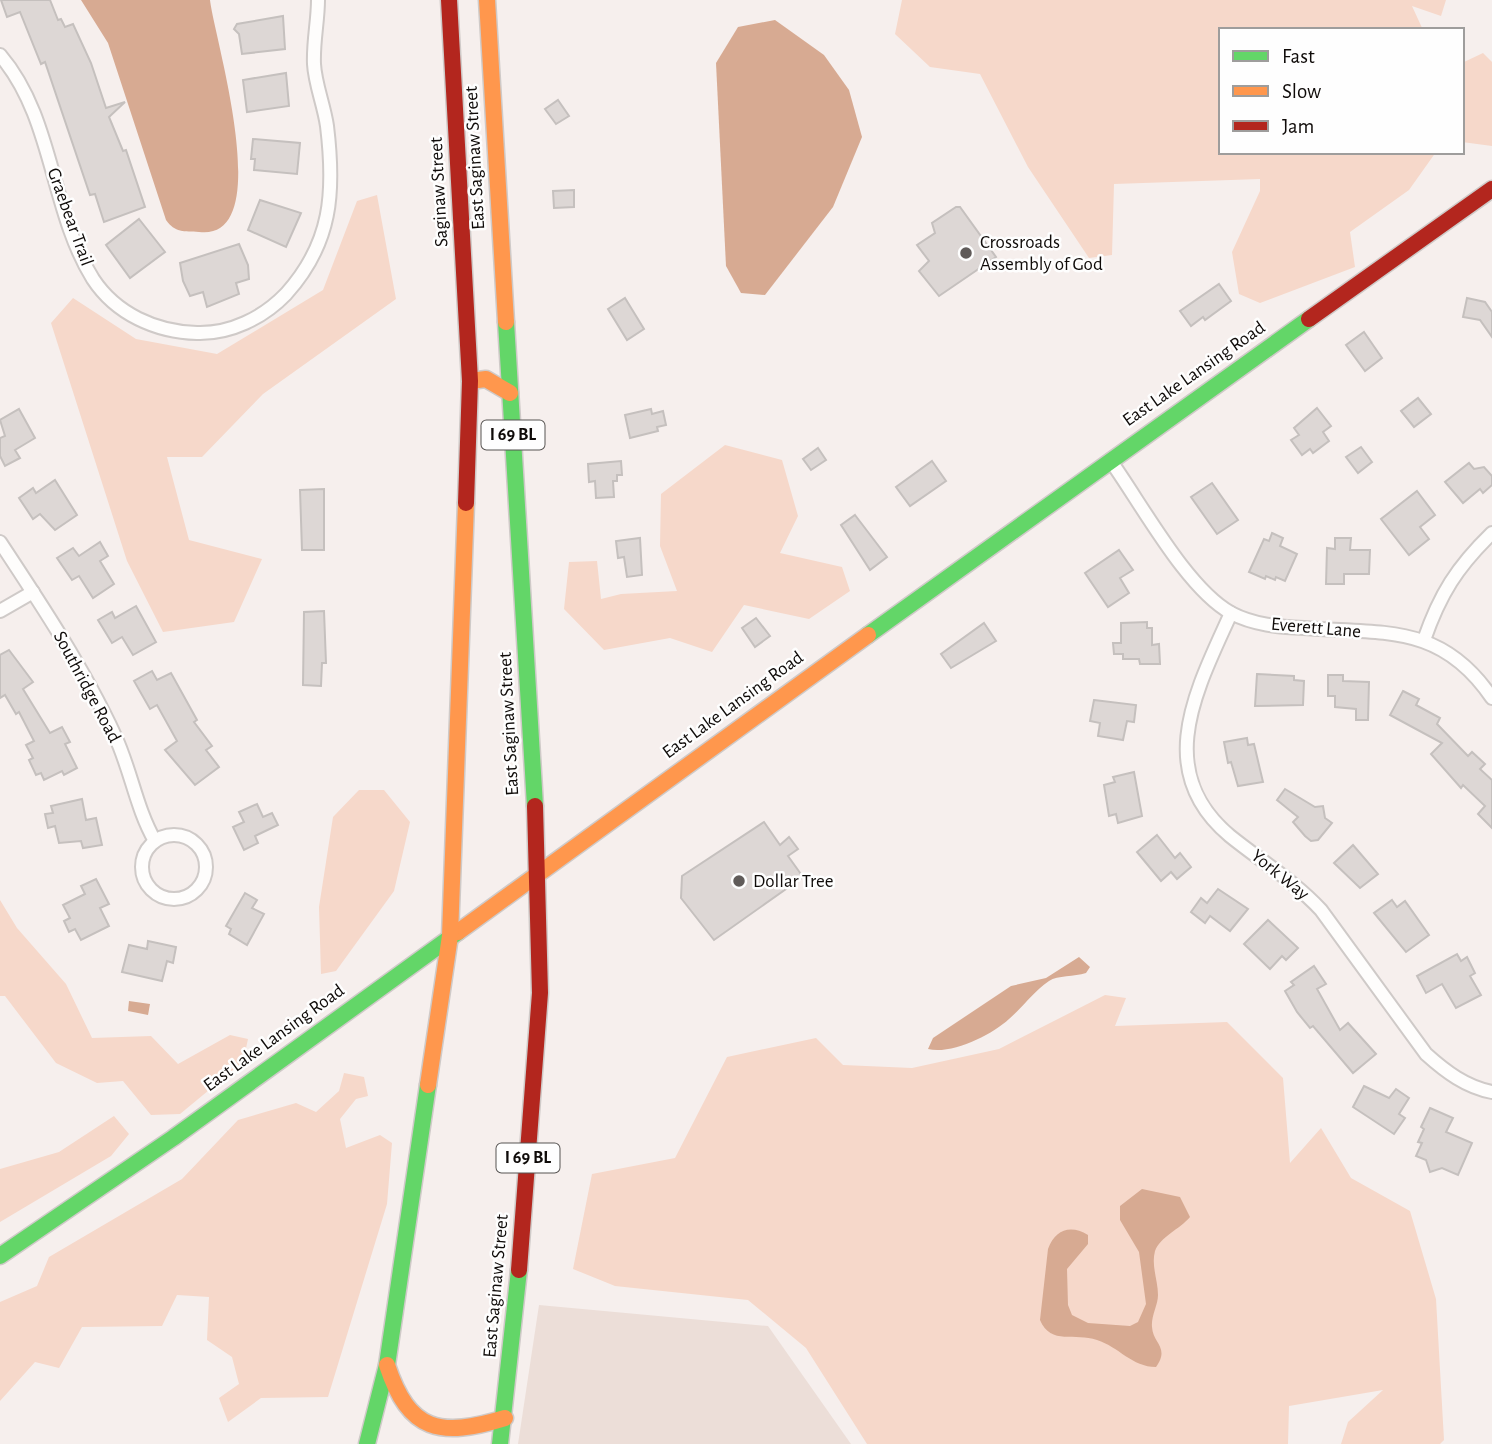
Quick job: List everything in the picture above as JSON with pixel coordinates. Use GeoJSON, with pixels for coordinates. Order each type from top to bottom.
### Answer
{"type":"FeatureCollection","features":[{"type":"Feature","properties":{"kind":"main road","name":"Saginaw Street"},"geometry":{"type":"LineString","coordinates":[[449,0],[470,381]]}},
{"type":"Feature","properties":{"kind":"main road","name":"East Saginaw Street"},"geometry":{"type":"LineString","coordinates":[[487,0],[539,871],[540,993],[505,1418],[500,1444]]}},
{"type":"Feature","properties":{"kind":"main road","name":"East Lake Lansing Road"},"geometry":{"type":"LineString","coordinates":[[0,1256],[184,1129],[1110,460],[1492,188]]}},
{"type":"Feature","properties":{"kind":"main road"},"geometry":{"type":"LineString","coordinates":[[470,381],[486,379],[510,393]]}},
{"type":"Feature","properties":{"kind":"main road","name":"I 69 BL"},"geometry":{"type":"LineString","coordinates":[[367,1444],[387,1365],[450,936],[470,381]]}},
{"type":"Feature","properties":{"kind":"main road"},"geometry":{"type":"LineString","coordinates":[[387,1365],[398,1396],[418,1419],[458,1429],[473,1429],[505,1418]]}},
{"type":"Feature","properties":{"kind":"street","name":"Graebear Trail"},"geometry":{"type":"LineString","coordinates":[[0,55],[27,93],[79,250],[94,281],[116,304],[144,323],[172,333],[208,334],[245,324],[274,307],[301,277],[322,240],[331,204],[327,126],[314,65],[318,0]]}},
{"type":"Feature","properties":{"kind":"street","name":"Everett Lane"},"geometry":{"type":"LineString","coordinates":[[1110,460],[1200,587],[1231,612],[1274,626],[1390,634],[1424,640],[1447,649],[1467,666],[1492,698]]}},
{"type":"Feature","properties":{"kind":"street"},"geometry":{"type":"LineString","coordinates":[[1424,640],[1444,589],[1468,556],[1492,533]]}},
{"type":"Feature","properties":{"kind":"street","name":"Southridge Road"},"geometry":{"type":"LineString","coordinates":[[0,542],[33,592],[115,736],[146,824],[155,841]]}},
{"type":"Feature","properties":{"kind":"street"},"geometry":{"type":"LineString","coordinates":[[0,611],[33,592]]}},
{"type":"Feature","properties":{"kind":"street","name":"York Way"},"geometry":{"type":"LineString","coordinates":[[1231,612],[1193,700],[1187,724],[1188,769],[1195,789],[1207,811],[1228,834],[1301,890],[1321,910],[1426,1055],[1446,1073],[1477,1089],[1492,1092]]}},
{"type":"Feature","properties":{"kind":"street"},"geometry":{"type":"LineString","coordinates":[[175,835],[185,837],[201,850],[205,860],[203,880],[188,896],[167,899],[157,895],[144,879],[143,858],[155,841],[175,835]]}},
{"type":"Feature","properties":{"kind":"shaded area"},"geometry":{"type":"Polygon","coordinates":[[[81,0],[210,0],[236,134],[238,173],[235,205],[222,226],[199,232],[184,231],[176,229],[166,220],[108,43],[81,0]]]}},
{"type":"Feature","properties":{"kind":"shaded area"},"geometry":{"type":"Polygon","coordinates":[[[902,0],[1446,0],[1441,16],[1412,6],[1422,28],[1219,28],[1219,154],[1435,154],[1409,190],[1350,232],[1355,267],[1260,303],[1239,294],[1232,252],[1260,191],[1260,179],[1114,184],[1112,255],[1089,258],[1028,167],[980,74],[930,67],[895,34],[902,0]]]}},
{"type":"Feature","properties":{"kind":"shaded area"},"geometry":{"type":"Polygon","coordinates":[[[775,20],[824,55],[849,90],[862,137],[833,207],[765,295],[741,293],[726,266],[716,63],[738,27],[775,20]]]}},
{"type":"Feature","properties":{"kind":"shaded area"},"geometry":{"type":"Polygon","coordinates":[[[1483,53],[1492,62],[1492,146],[1464,142],[1464,62],[1483,53]]]}},
{"type":"Feature","properties":{"kind":"shaded area"},"geometry":{"type":"Polygon","coordinates":[[[377,195],[396,299],[263,394],[202,457],[167,457],[189,540],[262,559],[234,622],[163,632],[127,561],[51,323],[73,298],[136,339],[217,354],[323,290],[357,201],[377,195]]]}},
{"type":"Feature","properties":{"kind":"shaded area"},"geometry":{"type":"Polygon","coordinates":[[[725,445],[782,460],[798,516],[780,553],[842,567],[850,591],[809,619],[744,605],[712,652],[670,638],[604,650],[564,609],[569,562],[597,561],[601,599],[621,594],[677,591],[660,546],[661,494],[725,445]]]}},
{"type":"Feature","properties":{"kind":"shaded area"},"geometry":{"type":"Polygon","coordinates":[[[359,790],[384,790],[410,822],[394,891],[336,971],[321,974],[319,907],[333,817],[359,790]]]}},
{"type":"Feature","properties":{"kind":"shaded area"},"geometry":{"type":"Polygon","coordinates":[[[0,900],[17,928],[66,984],[92,1038],[151,1036],[178,1064],[230,1035],[248,1039],[243,1062],[180,1114],[151,1115],[123,1081],[97,1083],[56,1063],[5,996],[0,996],[0,900]]]}},
{"type":"Feature","properties":{"kind":"shaded area"},"geometry":{"type":"Polygon","coordinates":[[[1079,957],[1090,967],[1086,973],[1049,981],[1009,1019],[992,1031],[959,1046],[928,1049],[933,1038],[1011,986],[1046,978],[1079,957]]]}},
{"type":"Feature","properties":{"kind":"shaded area"},"geometry":{"type":"Polygon","coordinates":[[[1105,995],[1126,998],[1115,1026],[1227,1022],[1283,1078],[1290,1163],[1321,1128],[1351,1178],[1410,1211],[1436,1299],[1444,1440],[1440,1444],[1341,1444],[1348,1422],[1383,1390],[1289,1406],[1288,1444],[867,1444],[806,1348],[748,1300],[615,1286],[573,1269],[592,1174],[675,1158],[727,1057],[816,1038],[843,1065],[912,1068],[999,1049],[1105,995]]]}},
{"type":"Feature","properties":{"kind":"shaded area"},"geometry":{"type":"Polygon","coordinates":[[[129,1001],[150,1004],[148,1015],[128,1011],[129,1001]]]}},
{"type":"Feature","properties":{"kind":"shaded area"},"geometry":{"type":"Polygon","coordinates":[[[344,1073],[364,1077],[368,1096],[356,1099],[340,1119],[346,1148],[380,1135],[392,1143],[387,1204],[328,1397],[261,1398],[228,1422],[219,1398],[239,1384],[232,1357],[207,1340],[209,1297],[177,1295],[162,1326],[82,1327],[59,1368],[35,1362],[0,1401],[0,1302],[37,1286],[49,1257],[182,1179],[238,1120],[296,1103],[316,1112],[339,1091],[344,1073]]]}},
{"type":"Feature","properties":{"kind":"shaded area"},"geometry":{"type":"Polygon","coordinates":[[[114,1116],[129,1134],[111,1156],[0,1222],[0,1169],[59,1152],[114,1116]]]}},
{"type":"Feature","properties":{"kind":"shaded area"},"geometry":{"type":"Polygon","coordinates":[[[1142,1189],[1180,1197],[1190,1217],[1161,1241],[1155,1251],[1158,1295],[1152,1327],[1161,1350],[1156,1367],[1140,1364],[1097,1340],[1057,1336],[1050,1333],[1040,1320],[1048,1249],[1059,1233],[1075,1230],[1088,1235],[1088,1244],[1067,1269],[1068,1305],[1072,1315],[1088,1323],[1130,1326],[1138,1322],[1146,1304],[1139,1252],[1120,1220],[1120,1206],[1142,1189]]]}},
{"type":"Feature","properties":{"kind":"shaded area"},"geometry":{"type":"Polygon","coordinates":[[[539,1305],[768,1326],[851,1444],[518,1444],[539,1305]]]}},
{"type":"Feature","properties":{"kind":"building"},"geometry":{"type":"Polygon","coordinates":[[[1,0],[50,0],[58,20],[61,19],[65,27],[73,24],[91,63],[106,108],[125,102],[109,117],[123,151],[126,150],[145,207],[104,222],[95,194],[90,195],[45,62],[41,64],[20,12],[7,17],[1,0]]]}},
{"type":"Feature","properties":{"kind":"building"},"geometry":{"type":"Polygon","coordinates":[[[283,16],[285,49],[242,54],[239,34],[234,29],[237,24],[283,16]]]}},
{"type":"Feature","properties":{"kind":"building"},"geometry":{"type":"Polygon","coordinates":[[[286,73],[289,106],[247,112],[243,80],[286,73]]]}},
{"type":"Feature","properties":{"kind":"building"},"geometry":{"type":"Polygon","coordinates":[[[558,100],[569,116],[556,124],[545,109],[558,100]]]}},
{"type":"Feature","properties":{"kind":"building"},"geometry":{"type":"Polygon","coordinates":[[[253,139],[300,143],[297,174],[254,170],[255,159],[251,159],[253,139]]]}},
{"type":"Feature","properties":{"kind":"building"},"geometry":{"type":"Polygon","coordinates":[[[574,190],[574,207],[554,208],[553,191],[574,190]]]}},
{"type":"Feature","properties":{"kind":"building"},"geometry":{"type":"Polygon","coordinates":[[[260,200],[301,213],[286,247],[248,230],[260,200]]]}},
{"type":"Feature","properties":{"kind":"building","name":"Crossroads Assembly of God"},"geometry":{"type":"Polygon","coordinates":[[[960,207],[996,257],[939,296],[919,271],[929,261],[917,245],[935,233],[932,223],[960,207]]]}},
{"type":"Feature","properties":{"kind":"building"},"geometry":{"type":"Polygon","coordinates":[[[139,219],[165,252],[130,278],[106,245],[139,219]]]}},
{"type":"Feature","properties":{"kind":"building"},"geometry":{"type":"Polygon","coordinates":[[[239,244],[248,265],[249,279],[236,283],[239,294],[207,307],[203,292],[190,296],[183,281],[180,263],[239,244]]]}},
{"type":"Feature","properties":{"kind":"building"},"geometry":{"type":"Polygon","coordinates":[[[1219,284],[1231,301],[1205,320],[1203,317],[1191,326],[1180,311],[1219,284]]]}},
{"type":"Feature","properties":{"kind":"building"},"geometry":{"type":"Polygon","coordinates":[[[625,298],[644,329],[627,340],[608,309],[625,298]]]}},
{"type":"Feature","properties":{"kind":"building"},"geometry":{"type":"Polygon","coordinates":[[[1467,298],[1485,302],[1492,312],[1492,337],[1480,320],[1463,317],[1467,298]]]}},
{"type":"Feature","properties":{"kind":"building"},"geometry":{"type":"Polygon","coordinates":[[[1364,332],[1382,358],[1365,371],[1346,345],[1364,332]]]}},
{"type":"Feature","properties":{"kind":"building"},"geometry":{"type":"Polygon","coordinates":[[[1418,398],[1431,414],[1414,427],[1401,411],[1418,398]]]}},
{"type":"Feature","properties":{"kind":"building"},"geometry":{"type":"Polygon","coordinates":[[[1317,408],[1331,426],[1323,432],[1329,441],[1313,453],[1310,449],[1302,455],[1291,440],[1299,435],[1294,428],[1317,408]]]}},
{"type":"Feature","properties":{"kind":"building"},"geometry":{"type":"Polygon","coordinates":[[[19,409],[35,438],[15,450],[20,458],[5,466],[0,456],[0,438],[5,436],[0,420],[19,409]]]}},
{"type":"Feature","properties":{"kind":"building"},"geometry":{"type":"Polygon","coordinates":[[[651,409],[652,414],[663,411],[666,425],[657,427],[658,431],[630,438],[625,415],[651,409]]]}},
{"type":"Feature","properties":{"kind":"building"},"geometry":{"type":"Polygon","coordinates":[[[1361,447],[1372,462],[1358,473],[1346,457],[1361,447]]]}},
{"type":"Feature","properties":{"kind":"building"},"geometry":{"type":"Polygon","coordinates":[[[818,448],[826,460],[811,470],[803,459],[818,448]]]}},
{"type":"Feature","properties":{"kind":"building"},"geometry":{"type":"Polygon","coordinates":[[[621,461],[622,475],[617,475],[617,481],[613,481],[614,497],[596,498],[595,481],[589,482],[588,464],[621,461]]]}},
{"type":"Feature","properties":{"kind":"building"},"geometry":{"type":"Polygon","coordinates":[[[932,461],[946,481],[910,506],[896,487],[932,461]]]}},
{"type":"Feature","properties":{"kind":"building"},"geometry":{"type":"Polygon","coordinates":[[[1469,463],[1474,469],[1484,467],[1492,476],[1492,485],[1483,493],[1480,489],[1463,503],[1445,482],[1469,463]]]}},
{"type":"Feature","properties":{"kind":"building"},"geometry":{"type":"Polygon","coordinates":[[[55,480],[77,515],[55,530],[40,514],[33,519],[19,498],[33,488],[36,493],[55,480]]]}},
{"type":"Feature","properties":{"kind":"building"},"geometry":{"type":"Polygon","coordinates":[[[1212,483],[1238,520],[1217,534],[1191,497],[1212,483]]]}},
{"type":"Feature","properties":{"kind":"building"},"geometry":{"type":"Polygon","coordinates":[[[324,489],[324,550],[302,550],[300,490],[324,489]]]}},
{"type":"Feature","properties":{"kind":"building"},"geometry":{"type":"Polygon","coordinates":[[[1417,491],[1435,515],[1420,527],[1429,539],[1409,555],[1381,519],[1417,491]]]}},
{"type":"Feature","properties":{"kind":"building"},"geometry":{"type":"Polygon","coordinates":[[[855,515],[887,557],[870,570],[841,525],[855,515]]]}},
{"type":"Feature","properties":{"kind":"building"},"geometry":{"type":"Polygon","coordinates":[[[1272,533],[1283,538],[1280,546],[1297,554],[1285,581],[1266,576],[1265,579],[1249,572],[1264,539],[1269,541],[1272,533]]]}},
{"type":"Feature","properties":{"kind":"building"},"geometry":{"type":"Polygon","coordinates":[[[640,538],[642,575],[627,577],[624,557],[618,558],[616,541],[640,538]]]}},
{"type":"Feature","properties":{"kind":"building"},"geometry":{"type":"Polygon","coordinates":[[[1335,538],[1351,538],[1350,550],[1370,550],[1369,574],[1344,574],[1344,584],[1326,584],[1327,548],[1335,549],[1335,538]]]}},
{"type":"Feature","properties":{"kind":"building"},"geometry":{"type":"Polygon","coordinates":[[[100,542],[108,556],[100,561],[114,584],[93,598],[79,576],[72,580],[57,558],[73,548],[79,556],[100,542]]]}},
{"type":"Feature","properties":{"kind":"building"},"geometry":{"type":"Polygon","coordinates":[[[1119,550],[1133,570],[1120,578],[1129,593],[1108,607],[1085,573],[1119,550]]]}},
{"type":"Feature","properties":{"kind":"building"},"geometry":{"type":"Polygon","coordinates":[[[136,606],[156,642],[133,655],[122,637],[112,643],[98,620],[112,612],[115,618],[136,606]]]}},
{"type":"Feature","properties":{"kind":"building"},"geometry":{"type":"Polygon","coordinates":[[[324,611],[326,663],[322,663],[321,686],[303,685],[304,612],[324,611]]]}},
{"type":"Feature","properties":{"kind":"building"},"geometry":{"type":"Polygon","coordinates":[[[756,618],[770,636],[755,647],[742,628],[756,618]]]}},
{"type":"Feature","properties":{"kind":"building"},"geometry":{"type":"Polygon","coordinates":[[[1147,622],[1147,628],[1152,628],[1152,645],[1159,644],[1160,664],[1140,664],[1139,659],[1123,659],[1123,654],[1114,654],[1113,643],[1121,643],[1121,623],[1147,622]]]}},
{"type":"Feature","properties":{"kind":"building"},"geometry":{"type":"Polygon","coordinates":[[[984,623],[996,641],[951,668],[941,654],[984,623]]]}},
{"type":"Feature","properties":{"kind":"building"},"geometry":{"type":"Polygon","coordinates":[[[9,650],[33,682],[23,689],[50,733],[62,727],[70,742],[65,744],[77,768],[64,775],[62,771],[44,780],[41,773],[36,775],[29,760],[33,758],[26,745],[34,741],[19,712],[16,714],[5,695],[0,698],[0,655],[9,650]]]}},
{"type":"Feature","properties":{"kind":"building"},"geometry":{"type":"Polygon","coordinates":[[[152,671],[157,680],[171,673],[197,720],[194,722],[212,746],[206,750],[219,767],[195,785],[165,750],[177,741],[157,705],[150,709],[134,681],[152,671]]]}},
{"type":"Feature","properties":{"kind":"building"},"geometry":{"type":"Polygon","coordinates":[[[1257,674],[1294,676],[1294,680],[1304,681],[1303,705],[1255,706],[1257,674]]]}},
{"type":"Feature","properties":{"kind":"building"},"geometry":{"type":"Polygon","coordinates":[[[1328,675],[1343,675],[1343,681],[1369,682],[1368,720],[1356,720],[1356,709],[1335,707],[1335,696],[1328,696],[1328,675]]]}},
{"type":"Feature","properties":{"kind":"building"},"geometry":{"type":"Polygon","coordinates":[[[1403,691],[1419,699],[1416,705],[1440,718],[1437,724],[1468,756],[1472,752],[1485,764],[1480,769],[1492,780],[1492,828],[1478,814],[1485,806],[1463,785],[1461,788],[1431,754],[1442,743],[1390,715],[1403,691]]]}},
{"type":"Feature","properties":{"kind":"building"},"geometry":{"type":"Polygon","coordinates":[[[1094,700],[1136,705],[1134,722],[1127,721],[1123,740],[1098,736],[1100,723],[1090,721],[1094,700]]]}},
{"type":"Feature","properties":{"kind":"building"},"geometry":{"type":"Polygon","coordinates":[[[1247,738],[1248,745],[1254,744],[1263,782],[1238,786],[1231,762],[1228,763],[1224,742],[1247,738]]]}},
{"type":"Feature","properties":{"kind":"building"},"geometry":{"type":"Polygon","coordinates":[[[1134,772],[1142,816],[1118,823],[1116,814],[1109,816],[1104,785],[1115,782],[1113,777],[1134,772]]]}},
{"type":"Feature","properties":{"kind":"building"},"geometry":{"type":"Polygon","coordinates":[[[1285,789],[1315,807],[1323,806],[1325,818],[1332,823],[1318,840],[1311,841],[1305,836],[1293,822],[1298,817],[1277,800],[1285,789]]]}},
{"type":"Feature","properties":{"kind":"building"},"geometry":{"type":"Polygon","coordinates":[[[82,799],[86,820],[96,818],[102,845],[83,848],[81,841],[59,843],[55,826],[48,828],[45,814],[53,813],[51,806],[82,799]]]}},
{"type":"Feature","properties":{"kind":"building"},"geometry":{"type":"Polygon","coordinates":[[[257,804],[263,817],[272,813],[278,825],[255,836],[258,843],[244,850],[233,827],[244,822],[239,812],[257,804]]]}},
{"type":"Feature","properties":{"kind":"building","name":"Dollar Tree"},"geometry":{"type":"Polygon","coordinates":[[[764,822],[780,845],[789,837],[798,849],[788,856],[803,877],[714,940],[681,898],[682,876],[764,822]]]}},
{"type":"Feature","properties":{"kind":"building"},"geometry":{"type":"Polygon","coordinates":[[[1157,835],[1175,858],[1180,853],[1191,867],[1177,879],[1171,872],[1161,881],[1137,852],[1157,835]]]}},
{"type":"Feature","properties":{"kind":"building"},"geometry":{"type":"Polygon","coordinates":[[[1353,845],[1378,874],[1360,888],[1334,863],[1353,845]]]}},
{"type":"Feature","properties":{"kind":"building"},"geometry":{"type":"Polygon","coordinates":[[[96,879],[109,904],[100,908],[109,926],[81,940],[75,929],[69,932],[64,921],[70,918],[63,905],[85,894],[81,886],[96,879]]]}},
{"type":"Feature","properties":{"kind":"building"},"geometry":{"type":"Polygon","coordinates":[[[1218,889],[1248,909],[1230,931],[1210,916],[1205,923],[1191,912],[1201,898],[1207,903],[1218,889]]]}},
{"type":"Feature","properties":{"kind":"building"},"geometry":{"type":"Polygon","coordinates":[[[245,893],[257,900],[252,908],[264,914],[247,945],[229,934],[231,929],[226,926],[245,893]]]}},
{"type":"Feature","properties":{"kind":"building"},"geometry":{"type":"Polygon","coordinates":[[[1392,900],[1397,907],[1405,901],[1429,935],[1406,952],[1374,913],[1392,900]]]}},
{"type":"Feature","properties":{"kind":"building"},"geometry":{"type":"Polygon","coordinates":[[[1268,920],[1298,948],[1286,960],[1282,956],[1270,969],[1244,944],[1268,920]]]}},
{"type":"Feature","properties":{"kind":"building"},"geometry":{"type":"Polygon","coordinates":[[[148,941],[176,947],[173,963],[167,961],[162,981],[122,972],[129,945],[147,949],[148,941]]]}},
{"type":"Feature","properties":{"kind":"building"},"geometry":{"type":"Polygon","coordinates":[[[1457,954],[1461,961],[1467,957],[1475,973],[1470,976],[1481,995],[1456,1008],[1442,984],[1426,993],[1417,976],[1457,954]]]}},
{"type":"Feature","properties":{"kind":"building"},"geometry":{"type":"Polygon","coordinates":[[[1314,966],[1326,984],[1317,989],[1340,1030],[1348,1023],[1376,1054],[1353,1073],[1313,1026],[1310,1028],[1285,991],[1294,985],[1291,982],[1314,966]]]}},
{"type":"Feature","properties":{"kind":"building"},"geometry":{"type":"Polygon","coordinates":[[[1364,1086],[1389,1098],[1396,1089],[1409,1098],[1399,1114],[1405,1118],[1394,1134],[1353,1107],[1364,1086]]]}},
{"type":"Feature","properties":{"kind":"building"},"geometry":{"type":"Polygon","coordinates":[[[1430,1108],[1453,1118],[1446,1132],[1472,1143],[1458,1175],[1442,1168],[1430,1172],[1426,1160],[1416,1156],[1422,1143],[1418,1142],[1424,1129],[1421,1127],[1430,1108]]]}},
{"type":"Feature","properties":{"kind":"traffic: fast"},"geometry":{"type":"LineString","coordinates":[[868,635],[1309,319]]}},
{"type":"Feature","properties":{"kind":"traffic: fast"},"geometry":{"type":"LineString","coordinates":[[506,322],[535,806]]}},
{"type":"Feature","properties":{"kind":"traffic: fast"},"geometry":{"type":"LineString","coordinates":[[0,1256],[173,1138],[458,932]]}},
{"type":"Feature","properties":{"kind":"traffic: fast"},"geometry":{"type":"LineString","coordinates":[[367,1444],[387,1365],[428,1085]]}},
{"type":"Feature","properties":{"kind":"traffic: fast"},"geometry":{"type":"LineString","coordinates":[[500,1444],[519,1270]]}},
{"type":"Feature","properties":{"kind":"traffic: slow"},"geometry":{"type":"LineString","coordinates":[[487,0],[506,322]]}},
{"type":"Feature","properties":{"kind":"traffic: slow"},"geometry":{"type":"LineString","coordinates":[[470,381],[486,379],[510,393]]}},
{"type":"Feature","properties":{"kind":"traffic: slow"},"geometry":{"type":"LineString","coordinates":[[428,1085],[450,936],[466,503]]}},
{"type":"Feature","properties":{"kind":"traffic: slow"},"geometry":{"type":"LineString","coordinates":[[458,932],[868,635]]}},
{"type":"Feature","properties":{"kind":"traffic: slow"},"geometry":{"type":"LineString","coordinates":[[387,1365],[406,1404],[417,1416],[430,1424],[445,1428],[462,1428],[505,1418]]}},
{"type":"Feature","properties":{"kind":"traffic: jam"},"geometry":{"type":"LineString","coordinates":[[449,0],[470,381],[466,503]]}},
{"type":"Feature","properties":{"kind":"traffic: jam"},"geometry":{"type":"LineString","coordinates":[[1309,319],[1492,189]]}},
{"type":"Feature","properties":{"kind":"traffic: jam"},"geometry":{"type":"LineString","coordinates":[[519,1270],[540,993],[535,806]]}},
{"type":"Feature","properties":{"kind":"place","name":"Crossroads Assembly of God"},"geometry":{"type":"Point","coordinates":[966,253]}},
{"type":"Feature","properties":{"kind":"place","name":"Dollar Tree"},"geometry":{"type":"Point","coordinates":[739,881]}}]}
